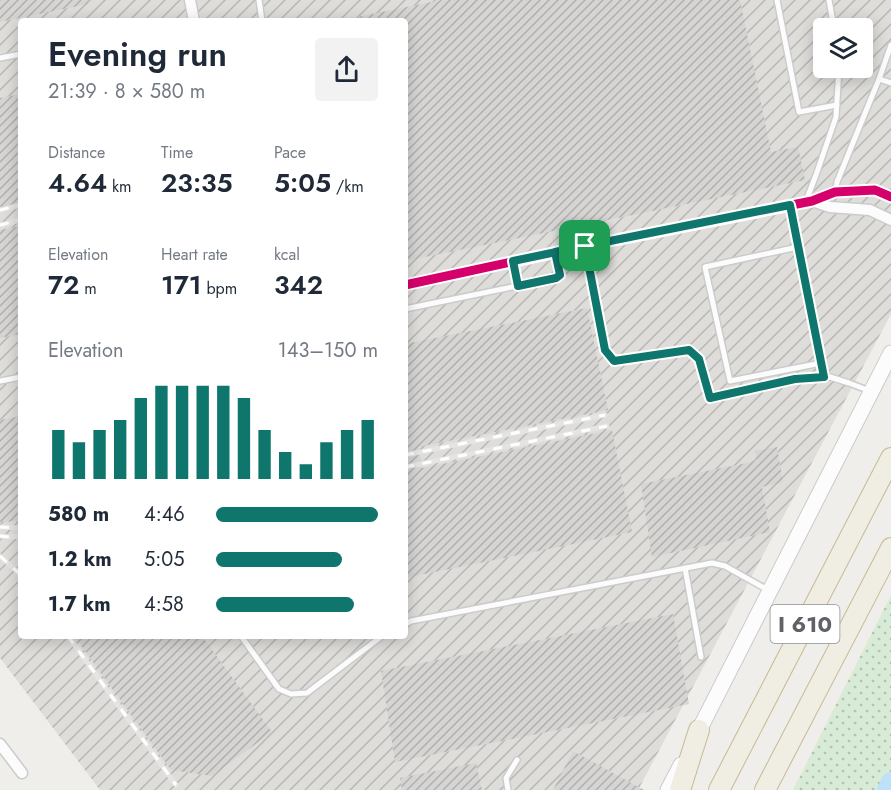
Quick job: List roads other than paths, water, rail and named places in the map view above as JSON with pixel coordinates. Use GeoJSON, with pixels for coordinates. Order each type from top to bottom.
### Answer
{"type":"FeatureCollection","features":[{"type":"Feature","properties":{"kind":"highway","name":"I 610"},"geometry":{"type":"LineString","coordinates":[[719,790],[891,458]]}},
{"type":"Feature","properties":{"kind":"highway","name":"I 610"},"geometry":{"type":"LineString","coordinates":[[765,790],[891,549]]}},
{"type":"Feature","properties":{"kind":"highway"},"geometry":{"type":"LineString","coordinates":[[680,790],[699,730]]}},
{"type":"Feature","properties":{"kind":"main road"},"geometry":{"type":"LineString","coordinates":[[668,790],[891,353]]}},
{"type":"Feature","properties":{"kind":"street"},"geometry":{"type":"LineString","coordinates":[[190,0],[193,18]]}},
{"type":"Feature","properties":{"kind":"street"},"geometry":{"type":"LineString","coordinates":[[408,284],[555,252],[808,202],[836,192],[875,190],[891,197]]}},
{"type":"Feature","properties":{"kind":"street"},"geometry":{"type":"LineString","coordinates":[[808,202],[830,207],[870,210],[891,220]]}},
{"type":"Feature","properties":{"kind":"street"},"geometry":{"type":"LineString","coordinates":[[0,744],[22,773]]}},
{"type":"Feature","properties":{"kind":"lane"},"geometry":{"type":"LineString","coordinates":[[259,0],[262,18]]}},
{"type":"Feature","properties":{"kind":"lane"},"geometry":{"type":"LineString","coordinates":[[777,0],[799,112],[837,105]]}},
{"type":"Feature","properties":{"kind":"lane"},"geometry":{"type":"LineString","coordinates":[[829,0],[832,18]]}},
{"type":"Feature","properties":{"kind":"lane"},"geometry":{"type":"LineString","coordinates":[[836,192],[837,182],[891,45]]}},
{"type":"Feature","properties":{"kind":"lane"},"geometry":{"type":"LineString","coordinates":[[0,58],[18,55]]}},
{"type":"Feature","properties":{"kind":"lane"},"geometry":{"type":"LineString","coordinates":[[808,202],[836,117],[838,78]]}},
{"type":"Feature","properties":{"kind":"lane"},"geometry":{"type":"LineString","coordinates":[[879,79],[891,83]]}},
{"type":"Feature","properties":{"kind":"lane"},"geometry":{"type":"LineString","coordinates":[[790,205],[824,377]]}},
{"type":"Feature","properties":{"kind":"lane"},"geometry":{"type":"LineString","coordinates":[[585,246],[605,350],[614,361],[689,350],[699,359],[710,398],[795,379],[824,377],[849,382],[871,392]]}},
{"type":"Feature","properties":{"kind":"lane"},"geometry":{"type":"LineString","coordinates":[[798,247],[705,267],[730,381],[821,363]]}},
{"type":"Feature","properties":{"kind":"lane"},"geometry":{"type":"LineString","coordinates":[[408,308],[556,278],[560,275],[555,252]]}},
{"type":"Feature","properties":{"kind":"lane"},"geometry":{"type":"LineString","coordinates":[[513,261],[518,286]]}},
{"type":"Feature","properties":{"kind":"lane"},"geometry":{"type":"LineString","coordinates":[[0,381],[18,378]]}},
{"type":"Feature","properties":{"kind":"lane"},"geometry":{"type":"LineString","coordinates":[[408,622],[712,563],[725,566],[769,591]]}},
{"type":"Feature","properties":{"kind":"lane"},"geometry":{"type":"LineString","coordinates":[[685,568],[701,657]]}},
{"type":"Feature","properties":{"kind":"lane"},"geometry":{"type":"LineString","coordinates":[[243,639],[279,688],[291,694],[307,693],[378,639]]}},
{"type":"Feature","properties":{"kind":"lane"},"geometry":{"type":"LineString","coordinates":[[508,790],[506,778],[517,760]]}},
{"type":"Feature","properties":{"kind":"waterway"},"geometry":{"type":"LineString","coordinates":[[887,790],[891,782]]}},
{"type":"Feature","properties":{"kind":"railway"},"geometry":{"type":"LineString","coordinates":[[0,210],[18,206]]}},
{"type":"Feature","properties":{"kind":"railway"},"geometry":{"type":"LineString","coordinates":[[0,225],[18,221]]}},
{"type":"Feature","properties":{"kind":"railway"},"geometry":{"type":"LineString","coordinates":[[408,454],[605,415]]}},
{"type":"Feature","properties":{"kind":"railway"},"geometry":{"type":"LineString","coordinates":[[408,466],[607,426]]}},
{"type":"Feature","properties":{"kind":"railway"},"geometry":{"type":"LineString","coordinates":[[0,527],[18,528]]}},
{"type":"Feature","properties":{"kind":"railway"},"geometry":{"type":"LineString","coordinates":[[0,536],[18,536]]}},
{"type":"Feature","properties":{"kind":"railway"},"geometry":{"type":"LineString","coordinates":[[0,556],[18,572]]}},
{"type":"Feature","properties":{"kind":"railway"},"geometry":{"type":"LineString","coordinates":[[70,639],[176,785]]}}]}
